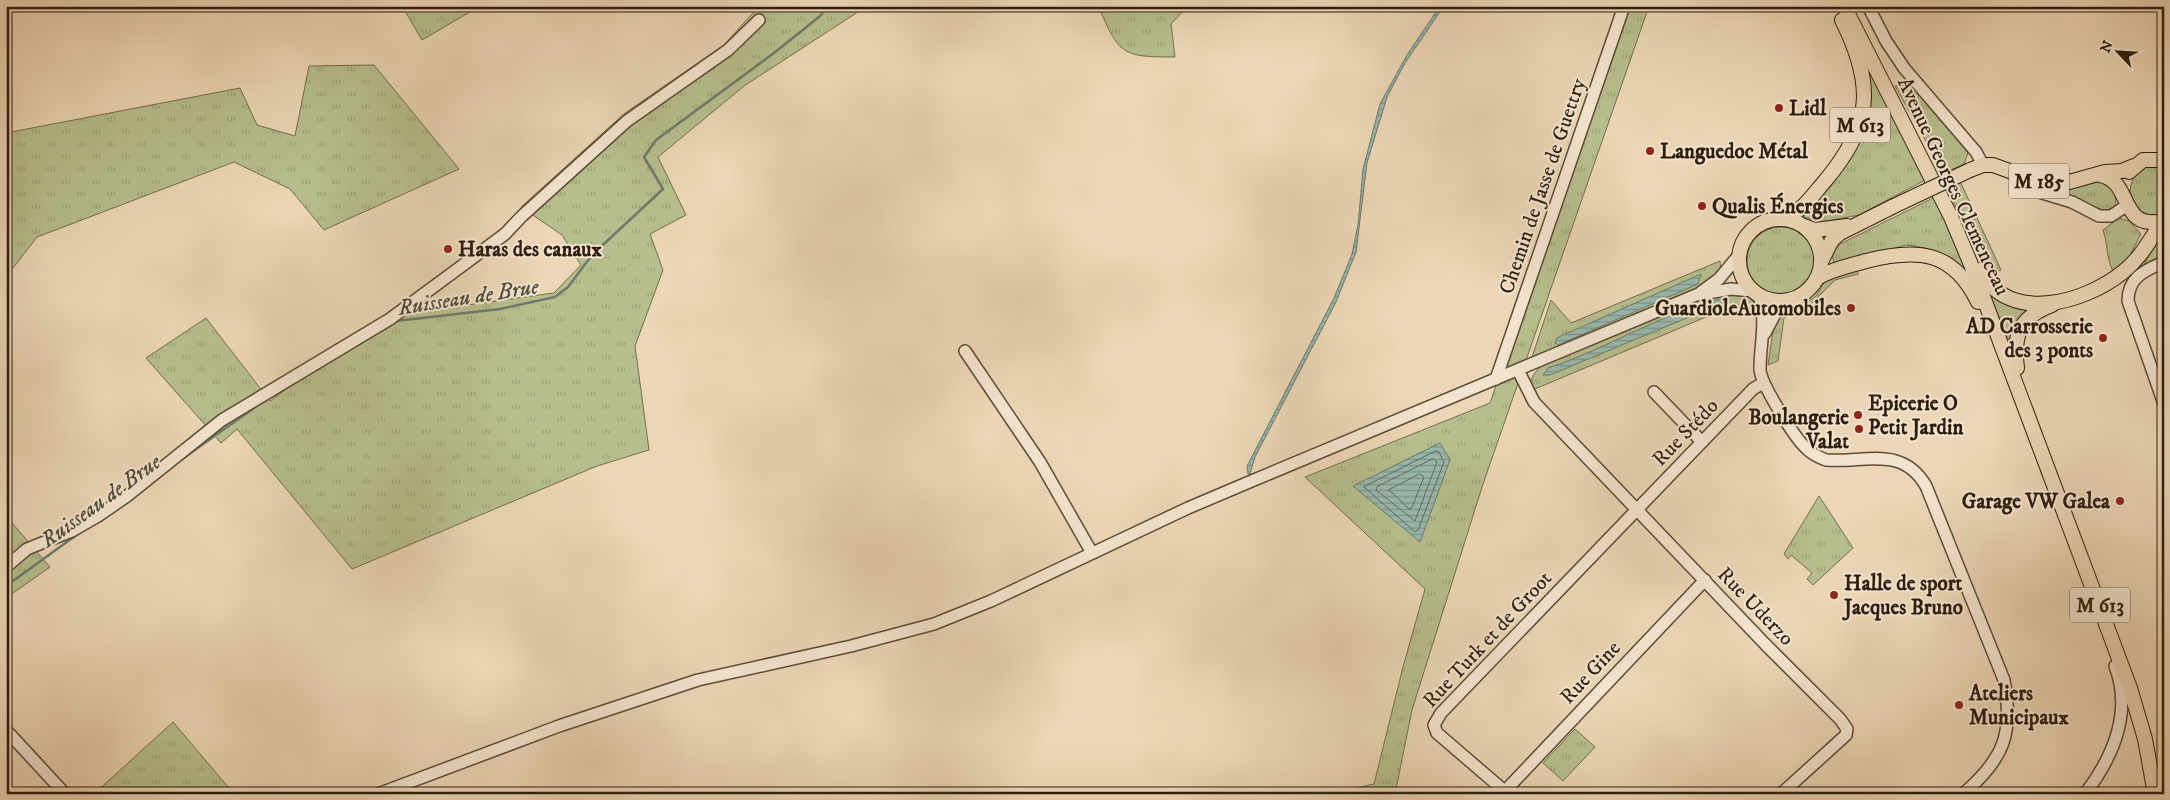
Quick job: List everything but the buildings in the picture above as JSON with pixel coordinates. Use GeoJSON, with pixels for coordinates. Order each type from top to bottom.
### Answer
{"type":"FeatureCollection","features":[{"type":"Feature","properties":{"kind":"main road","name":"M 613"},"geometry":{"type":"LineString","coordinates":[[1783,219],[1794,215],[1804,206],[1841,162],[1854,142],[1860,125],[1864,106],[1864,81],[1858,56],[1835,6]]}},
{"type":"Feature","properties":{"kind":"main road","name":"Avenue Georges Clemenceau"},"geometry":{"type":"LineString","coordinates":[[1844,6],[1912,136],[1955,225],[2031,418],[2115,645],[2136,705],[2155,794]]}},
{"type":"Feature","properties":{"kind":"main road"},"geometry":{"type":"LineString","coordinates":[[1912,136],[1931,169],[1985,280],[2010,300],[2039,304],[2067,300]]}},
{"type":"Feature","properties":{"kind":"main road"},"geometry":{"type":"LineString","coordinates":[[2139,257],[2146,238],[2146,230],[2140,219],[2124,200],[2123,183],[2134,166],[2153,158],[2164,160]]}},
{"type":"Feature","properties":{"kind":"main road","name":"M 185"},"geometry":{"type":"LineString","coordinates":[[1822,260],[1832,240],[1857,224],[1983,165],[1993,165],[2037,181],[2062,184],[2096,174],[2122,171],[2134,166]]}},
{"type":"Feature","properties":{"kind":"main road","name":"M 185"},"geometry":{"type":"LineString","coordinates":[[2096,174],[2113,180],[2124,200]]}},
{"type":"Feature","properties":{"kind":"main road"},"geometry":{"type":"LineString","coordinates":[[1783,219],[1803,225],[1816,241],[1822,260],[1818,277],[1811,289],[1799,298],[1786,302],[1772,301],[1756,294],[1744,280],[1739,268],[1739,255],[1743,243],[1752,231],[1763,222],[1783,219]]}},
{"type":"Feature","properties":{"kind":"main road"},"geometry":{"type":"LineString","coordinates":[[2140,219],[2156,223],[2163,221]]}},
{"type":"Feature","properties":{"kind":"main road","name":"M 613"},"geometry":{"type":"LineString","coordinates":[[2031,418],[2017,368],[2017,336],[2022,324],[2031,315],[2107,284],[2124,272],[2151,243],[2163,221]]}},
{"type":"Feature","properties":{"kind":"main road","name":"M 185"},"geometry":{"type":"LineString","coordinates":[[1803,225],[1815,230],[1826,230],[1857,224]]}},
{"type":"Feature","properties":{"kind":"main road","name":"M 613"},"geometry":{"type":"LineString","coordinates":[[1818,277],[1833,270],[1894,254],[1920,254],[1946,264],[1966,281],[1975,294],[2031,418]]}},
{"type":"Feature","properties":{"kind":"street","name":"Chemin de Jasse de Guettry"},"geometry":{"type":"LineString","coordinates":[[1496,379],[1624,6]]}},
{"type":"Feature","properties":{"kind":"street"},"geometry":{"type":"LineString","coordinates":[[1868,6],[1886,41],[1904,68],[1976,152],[1983,165]]}},
{"type":"Feature","properties":{"kind":"street"},"geometry":{"type":"LineString","coordinates":[[6,567],[27,548],[72,531],[98,516],[127,496],[222,420],[390,319],[505,234],[522,216],[627,121],[728,50],[759,20]]}},
{"type":"Feature","properties":{"kind":"street"},"geometry":{"type":"LineString","coordinates":[[2039,192],[2072,202],[2099,216],[2111,216],[2124,200]]}},
{"type":"Feature","properties":{"kind":"street"},"geometry":{"type":"LineString","coordinates":[[378,794],[559,726],[698,680],[851,646],[934,624],[991,601],[1188,508],[1696,295],[1719,280],[1739,255]]}},
{"type":"Feature","properties":{"kind":"street"},"geometry":{"type":"LineString","coordinates":[[2164,262],[2140,272],[2132,280],[2128,291],[2128,301],[2164,404]]}},
{"type":"Feature","properties":{"kind":"street"},"geometry":{"type":"LineString","coordinates":[[1696,295],[1732,289],[1756,294],[1763,311],[1760,371],[1763,383],[1802,444],[1816,456],[1834,460],[1893,459],[1907,464],[1919,473],[1926,486],[2004,680],[2008,704],[2007,731],[1997,756],[1982,778],[1963,794]]}},
{"type":"Feature","properties":{"kind":"street"},"geometry":{"type":"LineString","coordinates":[[1763,337],[1774,314],[1786,302]]}},
{"type":"Feature","properties":{"kind":"street"},"geometry":{"type":"LineString","coordinates":[[965,352],[1040,462],[1092,553]]}},
{"type":"Feature","properties":{"kind":"street","name":"Rue Uderzo"},"geometry":{"type":"LineString","coordinates":[[1518,370],[1534,402],[1840,719],[1847,729],[1842,739],[1781,794]]}},
{"type":"Feature","properties":{"kind":"street","name":"Rue Stédo"},"geometry":{"type":"LineString","coordinates":[[1637,508],[1753,389],[1763,383]]}},
{"type":"Feature","properties":{"kind":"street"},"geometry":{"type":"LineString","coordinates":[[1654,392],[1702,442]]}},
{"type":"Feature","properties":{"kind":"street","name":"Rue Turk et de Groot"},"geometry":{"type":"LineString","coordinates":[[1506,792],[1437,733],[1434,725],[1441,713],[1498,652],[1637,508]]}},
{"type":"Feature","properties":{"kind":"street","name":"Rue Gine"},"geometry":{"type":"LineString","coordinates":[[1506,792],[1705,580]]}},
{"type":"Feature","properties":{"kind":"street"},"geometry":{"type":"LineString","coordinates":[[2085,794],[2099,774],[2114,746],[2119,728],[2121,698],[2119,675],[2112,656],[2115,645]]}},
{"type":"Feature","properties":{"kind":"street"},"geometry":{"type":"LineString","coordinates":[[6,730],[65,794]]}},
{"type":"Feature","properties":{"kind":"green space"},"geometry":{"type":"Polygon","coordinates":[[[402,6],[480,6],[422,40],[402,6]]]}},
{"type":"Feature","properties":{"kind":"green space"},"geometry":{"type":"Polygon","coordinates":[[[759,6],[867,6],[744,86],[658,157],[686,215],[650,234],[663,270],[635,346],[649,450],[597,466],[352,569],[237,429],[221,443],[146,358],[206,318],[270,401],[323,362],[402,314],[554,293],[581,265],[562,235],[521,207],[625,113],[724,45],[759,6]]]}},
{"type":"Feature","properties":{"kind":"green space"},"geometry":{"type":"Polygon","coordinates":[[[1098,6],[1188,6],[1171,24],[1175,57],[1143,56],[1124,50],[1112,35],[1098,6]]]}},
{"type":"Feature","properties":{"kind":"green space"},"geometry":{"type":"Polygon","coordinates":[[[1627,6],[1649,6],[1482,487],[1412,710],[1395,794],[1330,794],[1374,784],[1403,667],[1425,589],[1305,477],[1490,403],[1627,6]]]}},
{"type":"Feature","properties":{"kind":"green space"},"geometry":{"type":"Polygon","coordinates":[[[1869,64],[1927,179],[1859,215],[1821,222],[1804,217],[1807,209],[1858,145],[1865,66],[1869,64]]]}},
{"type":"Feature","properties":{"kind":"green space"},"geometry":{"type":"Polygon","coordinates":[[[374,65],[459,169],[324,230],[290,189],[234,162],[37,237],[6,277],[6,133],[240,88],[257,125],[295,136],[309,66],[374,65]]]}},
{"type":"Feature","properties":{"kind":"green space"},"geometry":{"type":"Polygon","coordinates":[[[1913,85],[1968,153],[1964,164],[1944,173],[1895,86],[1913,85]]]}},
{"type":"Feature","properties":{"kind":"green space"},"geometry":{"type":"Polygon","coordinates":[[[2144,167],[2164,167],[2164,213],[2153,215],[2144,213],[2132,201],[2131,183],[2144,167]]]}},
{"type":"Feature","properties":{"kind":"green space"},"geometry":{"type":"Polygon","coordinates":[[[1960,181],[2001,270],[1988,276],[1947,188],[1960,181]]]}},
{"type":"Feature","properties":{"kind":"green space"},"geometry":{"type":"Polygon","coordinates":[[[2096,181],[2106,184],[2114,192],[2115,206],[2106,211],[2057,192],[2096,181]]]}},
{"type":"Feature","properties":{"kind":"green space"},"geometry":{"type":"Polygon","coordinates":[[[1935,197],[1971,282],[1951,259],[1925,248],[1906,245],[1834,264],[1832,254],[1840,244],[1935,197]]]}},
{"type":"Feature","properties":{"kind":"green space"},"geometry":{"type":"Polygon","coordinates":[[[2119,218],[2129,221],[2141,234],[2127,261],[2113,271],[2109,261],[2103,230],[2119,218]]]}},
{"type":"Feature","properties":{"kind":"green space"},"geometry":{"type":"Polygon","coordinates":[[[1781,227],[1794,230],[1805,237],[1812,248],[1815,261],[1812,274],[1805,285],[1794,292],[1781,295],[1768,292],[1757,285],[1750,274],[1747,261],[1750,248],[1757,237],[1768,230],[1781,227]]]}},
{"type":"Feature","properties":{"kind":"green space"},"geometry":{"type":"Polygon","coordinates":[[[2164,230],[2164,258],[2143,266],[2164,230]]]}},
{"type":"Feature","properties":{"kind":"green space"},"geometry":{"type":"Polygon","coordinates":[[[1720,261],[1721,272],[1697,289],[1531,360],[1551,300],[1571,323],[1720,261]]]}},
{"type":"Feature","properties":{"kind":"green space"},"geometry":{"type":"Polygon","coordinates":[[[1857,270],[1858,274],[1835,280],[1808,307],[1784,318],[1778,361],[1768,365],[1773,331],[1781,312],[1804,305],[1816,296],[1825,281],[1834,275],[1857,270]]]}},
{"type":"Feature","properties":{"kind":"green space"},"geometry":{"type":"Polygon","coordinates":[[[1988,290],[2010,306],[2026,307],[2028,311],[2020,319],[2016,327],[2012,348],[1988,290]]]}},
{"type":"Feature","properties":{"kind":"green space"},"geometry":{"type":"Polygon","coordinates":[[[1730,293],[1748,296],[1756,305],[1758,314],[1737,304],[1535,389],[1530,383],[1534,374],[1542,365],[1699,301],[1730,293]]]}},
{"type":"Feature","properties":{"kind":"green space"},"geometry":{"type":"Polygon","coordinates":[[[1819,496],[1853,548],[1813,585],[1807,579],[1812,573],[1791,555],[1788,559],[1784,554],[1819,496]]]}},
{"type":"Feature","properties":{"kind":"green space"},"geometry":{"type":"Polygon","coordinates":[[[6,516],[50,567],[6,598],[6,516]]]}},
{"type":"Feature","properties":{"kind":"green space"},"geometry":{"type":"Polygon","coordinates":[[[173,722],[234,794],[94,794],[173,722]]]}},
{"type":"Feature","properties":{"kind":"green space"},"geometry":{"type":"Polygon","coordinates":[[[1575,729],[1595,747],[1563,781],[1543,763],[1575,729]]]}},
{"type":"Feature","properties":{"kind":"water"},"geometry":{"type":"Polygon","coordinates":[[[1440,6],[1444,6],[1405,63],[1387,97],[1367,163],[1356,252],[1336,302],[1255,457],[1250,474],[1248,474],[1247,466],[1334,298],[1352,254],[1358,225],[1363,169],[1380,104],[1407,55],[1440,6]]]}},
{"type":"Feature","properties":{"kind":"water"},"geometry":{"type":"Polygon","coordinates":[[[1701,274],[1698,284],[1558,345],[1555,342],[1557,338],[1563,335],[1701,274]]]}},
{"type":"Feature","properties":{"kind":"water"},"geometry":{"type":"Polygon","coordinates":[[[1725,298],[1725,302],[1550,375],[1543,375],[1548,368],[1593,351],[1658,321],[1702,304],[1725,298]]]}},
{"type":"Feature","properties":{"kind":"water"},"geometry":{"type":"Polygon","coordinates":[[[1440,443],[1450,460],[1420,542],[1353,486],[1440,443]]]}},
{"type":"Feature","properties":{"kind":"waterway","name":"Ruisseau de Brue"},"geometry":{"type":"LineString","coordinates":[[396,321],[500,309],[555,297],[568,287],[592,255],[663,189],[644,157],[656,140],[774,53],[819,17],[829,6]]}},
{"type":"Feature","properties":{"kind":"waterway","name":"Ruisseau de Brue"},"geometry":{"type":"LineString","coordinates":[[178,462],[265,400]]}},
{"type":"Feature","properties":{"kind":"waterway","name":"Ruisseau de Brue"},"geometry":{"type":"LineString","coordinates":[[6,586],[82,531]]}},
{"type":"Feature","properties":{"kind":"place","name":"Lidl"},"geometry":{"type":"Point","coordinates":[1779,108]}},
{"type":"Feature","properties":{"kind":"place","name":"Languedoc Métal"},"geometry":{"type":"Point","coordinates":[1650,151]}},
{"type":"Feature","properties":{"kind":"place","name":"Qualis Énergies"},"geometry":{"type":"Point","coordinates":[1702,206]}},
{"type":"Feature","properties":{"kind":"place","name":"Haras des canaux"},"geometry":{"type":"Point","coordinates":[448,249]}},
{"type":"Feature","properties":{"kind":"place","name":"GuardioleAutomobiles"},"geometry":{"type":"Point","coordinates":[1851,308]}},
{"type":"Feature","properties":{"kind":"place","name":"AD Carrosserie des 3 ponts"},"geometry":{"type":"Point","coordinates":[2103,338]}},
{"type":"Feature","properties":{"kind":"place","name":"Epicerie O Petit Jardin"},"geometry":{"type":"Point","coordinates":[1858,415]}},
{"type":"Feature","properties":{"kind":"place","name":"Boulangerie Valat"},"geometry":{"type":"Point","coordinates":[1859,429]}},
{"type":"Feature","properties":{"kind":"place","name":"Garage VW Galea"},"geometry":{"type":"Point","coordinates":[2120,501]}},
{"type":"Feature","properties":{"kind":"place","name":"Halle de sport Jacques Bruno"},"geometry":{"type":"Point","coordinates":[1834,595]}},
{"type":"Feature","properties":{"kind":"place","name":"Ateliers Municipaux"},"geometry":{"type":"Point","coordinates":[1959,705]}}]}
